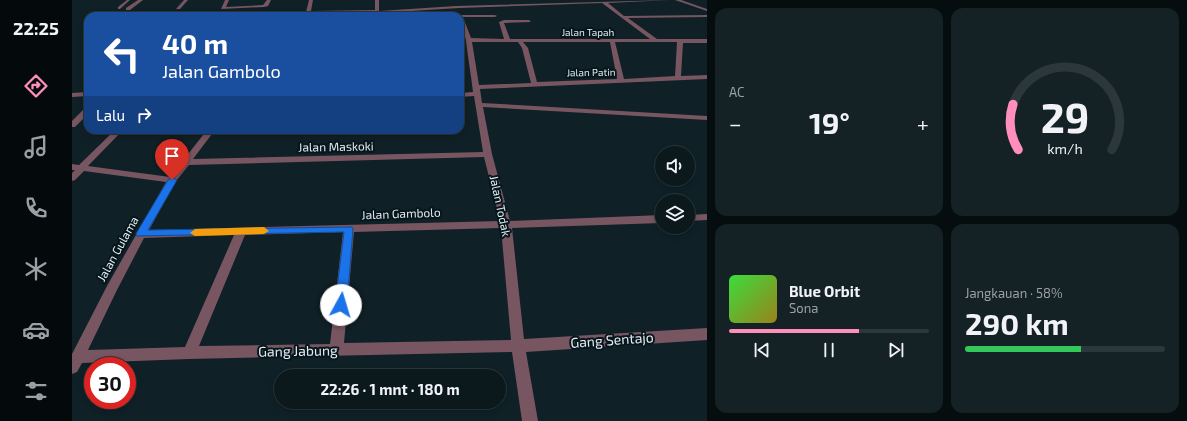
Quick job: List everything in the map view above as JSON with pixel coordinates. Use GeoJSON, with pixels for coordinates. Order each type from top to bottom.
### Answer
{"type":"FeatureCollection","features":[{"type":"Feature","properties":{"kind":"street"},"geometry":{"type":"LineString","coordinates":[[128,9],[141,0]]}},
{"type":"Feature","properties":{"kind":"street"},"geometry":{"type":"LineString","coordinates":[[178,8],[186,0]]}},
{"type":"Feature","properties":{"kind":"street"},"geometry":{"type":"LineString","coordinates":[[227,0],[223,8],[266,6],[268,0]]}},
{"type":"Feature","properties":{"kind":"street"},"geometry":{"type":"LineString","coordinates":[[308,12],[311,0]]}},
{"type":"Feature","properties":{"kind":"street"},"geometry":{"type":"LineString","coordinates":[[376,12],[377,0]]}},
{"type":"Feature","properties":{"kind":"street","name":"Jalan Todak"},"geometry":{"type":"LineString","coordinates":[[455,0],[458,12]]}},
{"type":"Feature","properties":{"kind":"street"},"geometry":{"type":"LineString","coordinates":[[506,0],[510,5]]}},
{"type":"Feature","properties":{"kind":"street"},"geometry":{"type":"LineString","coordinates":[[389,12],[456,7],[668,0]]}},
{"type":"Feature","properties":{"kind":"street"},"geometry":{"type":"LineString","coordinates":[[677,0],[707,10]]}},
{"type":"Feature","properties":{"kind":"street"},"geometry":{"type":"LineString","coordinates":[[603,2],[656,41]]}},
{"type":"Feature","properties":{"kind":"street"},"geometry":{"type":"LineString","coordinates":[[696,6],[707,4]]}},
{"type":"Feature","properties":{"kind":"street"},"geometry":{"type":"LineString","coordinates":[[464,16],[495,16]]}},
{"type":"Feature","properties":{"kind":"street"},"geometry":{"type":"LineString","coordinates":[[624,17],[707,16]]}},
{"type":"Feature","properties":{"kind":"street"},"geometry":{"type":"LineString","coordinates":[[508,41],[501,23],[529,21]]}},
{"type":"Feature","properties":{"kind":"street","name":"Jalan Todak"},"geometry":{"type":"LineString","coordinates":[[465,41],[488,154],[506,225],[518,346],[530,421]]}},
{"type":"Feature","properties":{"kind":"street","name":"Jalan Tapah"},"geometry":{"type":"LineString","coordinates":[[465,41],[707,41]]}},
{"type":"Feature","properties":{"kind":"street"},"geometry":{"type":"LineString","coordinates":[[520,41],[525,48],[534,83]]}},
{"type":"Feature","properties":{"kind":"street"},"geometry":{"type":"LineString","coordinates":[[612,41],[621,81]]}},
{"type":"Feature","properties":{"kind":"street"},"geometry":{"type":"LineString","coordinates":[[678,78],[680,41]]}},
{"type":"Feature","properties":{"kind":"street","name":"Jalan Patin"},"geometry":{"type":"LineString","coordinates":[[464,94],[476,90],[534,83],[707,77]]}},
{"type":"Feature","properties":{"kind":"street"},"geometry":{"type":"LineString","coordinates":[[72,95],[84,94]]}},
{"type":"Feature","properties":{"kind":"street"},"geometry":{"type":"LineString","coordinates":[[479,105],[707,118]]}},
{"type":"Feature","properties":{"kind":"street"},"geometry":{"type":"LineString","coordinates":[[72,125],[84,114]]}},
{"type":"Feature","properties":{"kind":"street"},"geometry":{"type":"LineString","coordinates":[[72,178],[115,134]]}},
{"type":"Feature","properties":{"kind":"street","name":"Jalan Gulama"},"geometry":{"type":"LineString","coordinates":[[75,362],[111,289],[172,180],[208,134]]}},
{"type":"Feature","properties":{"kind":"street","name":"Jalan Maskoki"},"geometry":{"type":"LineString","coordinates":[[186,162],[488,154]]}},
{"type":"Feature","properties":{"kind":"street"},"geometry":{"type":"LineString","coordinates":[[72,166],[172,180]]}},
{"type":"Feature","properties":{"kind":"street"},"geometry":{"type":"LineString","coordinates":[[695,218],[707,217]]}},
{"type":"Feature","properties":{"kind":"street","name":"Jalan Gambolo"},"geometry":{"type":"LineString","coordinates":[[141,234],[506,225],[655,219]]}},
{"type":"Feature","properties":{"kind":"street"},"geometry":{"type":"LineString","coordinates":[[336,350],[349,229]]}},
{"type":"Feature","properties":{"kind":"street"},"geometry":{"type":"LineString","coordinates":[[189,353],[241,231]]}},
{"type":"Feature","properties":{"kind":"street","name":"Gang Sentajo"},"geometry":{"type":"LineString","coordinates":[[518,346],[707,334]]}},
{"type":"Feature","properties":{"kind":"street","name":"Gang Jabung"},"geometry":{"type":"LineString","coordinates":[[75,362],[189,353],[518,346]]}},
{"type":"Feature","properties":{"kind":"lane"},"geometry":{"type":"LineString","coordinates":[[118,8],[129,0]]}},
{"type":"Feature","properties":{"kind":"slow traffic"},"geometry":{"type":"LineString","coordinates":[[195,233],[264,231]]}},
{"type":"Feature","properties":{"kind":"route"},"geometry":{"type":"LineString","coordinates":[[172,180],[141,234],[349,229],[341,305]]}}]}
